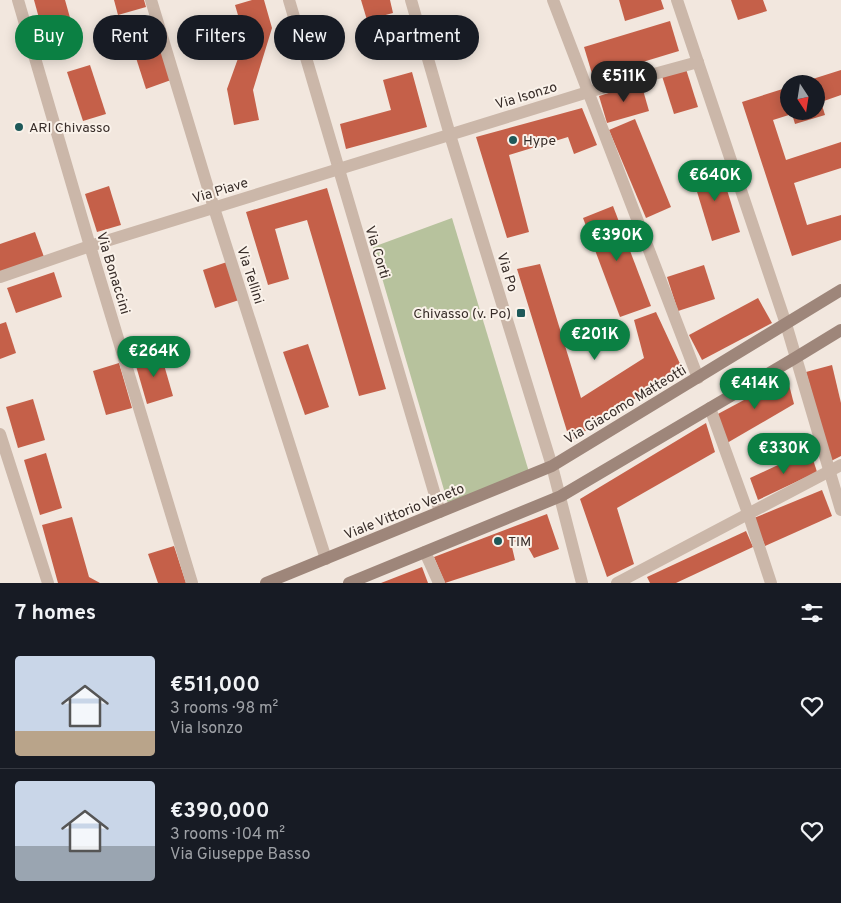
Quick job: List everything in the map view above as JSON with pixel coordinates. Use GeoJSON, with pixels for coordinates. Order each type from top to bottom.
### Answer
{"type":"FeatureCollection","features":[{"type":"Feature","properties":{"kind":"main road","name":"Via Giacomo Matteotti"},"geometry":{"type":"LineString","coordinates":[[552,466],[841,290]]}},
{"type":"Feature","properties":{"kind":"main road"},"geometry":{"type":"LineString","coordinates":[[349,583],[561,496],[841,330]]}},
{"type":"Feature","properties":{"kind":"main road","name":"Viale Vittorio Veneto"},"geometry":{"type":"LineString","coordinates":[[266,583],[552,466]]}},
{"type":"Feature","properties":{"kind":"street","name":"Via Bonaccini"},"geometry":{"type":"LineString","coordinates":[[18,0],[192,583]]}},
{"type":"Feature","properties":{"kind":"street","name":"Via Tellini"},"geometry":{"type":"LineString","coordinates":[[151,0],[214,208],[326,559]]}},
{"type":"Feature","properties":{"kind":"street","name":"Via Corti"},"geometry":{"type":"LineString","coordinates":[[289,0],[440,512]]}},
{"type":"Feature","properties":{"kind":"street","name":"Via Po"},"geometry":{"type":"LineString","coordinates":[[412,0],[450,135],[561,496],[582,583]]}},
{"type":"Feature","properties":{"kind":"street"},"geometry":{"type":"LineString","coordinates":[[553,0],[698,378]]}},
{"type":"Feature","properties":{"kind":"street"},"geometry":{"type":"LineString","coordinates":[[677,0],[786,324],[841,510]]}},
{"type":"Feature","properties":{"kind":"street","name":"Via Isonzo"},"geometry":{"type":"LineString","coordinates":[[450,135],[588,92],[698,62]]}},
{"type":"Feature","properties":{"kind":"street","name":"Via Piave"},"geometry":{"type":"LineString","coordinates":[[0,277],[90,246],[450,135]]}},
{"type":"Feature","properties":{"kind":"street"},"geometry":{"type":"LineString","coordinates":[[710,408],[771,583]]}},
{"type":"Feature","properties":{"kind":"street"},"geometry":{"type":"LineString","coordinates":[[0,434],[48,583]]}},
{"type":"Feature","properties":{"kind":"street"},"geometry":{"type":"LineString","coordinates":[[617,583],[841,465]]}},
{"type":"Feature","properties":{"kind":"street"},"geometry":{"type":"LineString","coordinates":[[425,552],[439,583]]}},
{"type":"Feature","properties":{"kind":"green space"},"geometry":{"type":"Polygon","coordinates":[[[452,218],[529,472],[449,507],[373,247],[452,218]]]}},
{"type":"Feature","properties":{"kind":"building"},"geometry":{"type":"Polygon","coordinates":[[[34,0],[65,0],[69,15],[38,15],[34,0]]]}},
{"type":"Feature","properties":{"kind":"building"},"geometry":{"type":"Polygon","coordinates":[[[114,0],[144,0],[146,7],[118,15],[114,0]]]}},
{"type":"Feature","properties":{"kind":"building"},"geometry":{"type":"Polygon","coordinates":[[[252,0],[264,0],[272,28],[264,54],[264,15],[238,15],[235,5],[252,0]]]}},
{"type":"Feature","properties":{"kind":"building"},"geometry":{"type":"Polygon","coordinates":[[[361,0],[390,0],[393,13],[366,15],[361,0]]]}},
{"type":"Feature","properties":{"kind":"building"},"geometry":{"type":"Polygon","coordinates":[[[619,0],[661,0],[664,9],[625,21],[619,0]]]}},
{"type":"Feature","properties":{"kind":"building"},"geometry":{"type":"Polygon","coordinates":[[[731,0],[763,0],[767,11],[738,20],[731,0]]]}},
{"type":"Feature","properties":{"kind":"building"},"geometry":{"type":"Polygon","coordinates":[[[670,21],[679,51],[593,77],[584,47],[670,21]]]}},
{"type":"Feature","properties":{"kind":"building"},"geometry":{"type":"Polygon","coordinates":[[[137,60],[164,60],[171,80],[146,89],[137,60]]]}},
{"type":"Feature","properties":{"kind":"building"},"geometry":{"type":"Polygon","coordinates":[[[237,60],[262,60],[253,90],[259,120],[234,125],[227,89],[237,60]]]}},
{"type":"Feature","properties":{"kind":"building"},"geometry":{"type":"Polygon","coordinates":[[[90,65],[106,114],[83,121],[67,72],[90,65]]]}},
{"type":"Feature","properties":{"kind":"building"},"geometry":{"type":"Polygon","coordinates":[[[686,69],[698,107],[674,114],[662,76],[686,69]]]}},
{"type":"Feature","properties":{"kind":"building"},"geometry":{"type":"Polygon","coordinates":[[[841,70],[841,95],[825,101],[825,75],[841,70]]]}},
{"type":"Feature","properties":{"kind":"building"},"geometry":{"type":"Polygon","coordinates":[[[412,72],[427,127],[346,149],[340,124],[391,110],[383,80],[412,72]]]}},
{"type":"Feature","properties":{"kind":"building"},"geometry":{"type":"Polygon","coordinates":[[[641,83],[649,111],[607,123],[599,96],[641,83]]]}},
{"type":"Feature","properties":{"kind":"building"},"geometry":{"type":"Polygon","coordinates":[[[780,90],[780,118],[773,120],[786,160],[841,142],[841,168],[794,183],[807,225],[841,215],[841,240],[792,256],[742,102],[780,90]]]}},
{"type":"Feature","properties":{"kind":"building"},"geometry":{"type":"Polygon","coordinates":[[[582,108],[597,145],[574,154],[568,137],[509,155],[529,232],[507,238],[476,137],[582,108]]]}},
{"type":"Feature","properties":{"kind":"building"},"geometry":{"type":"Polygon","coordinates":[[[635,119],[671,207],[646,218],[609,130],[635,119]]]}},
{"type":"Feature","properties":{"kind":"building"},"geometry":{"type":"Polygon","coordinates":[[[794,120],[808,120],[795,124],[794,120]]]}},
{"type":"Feature","properties":{"kind":"building"},"geometry":{"type":"Polygon","coordinates":[[[719,164],[740,232],[712,241],[691,172],[719,164]]]}},
{"type":"Feature","properties":{"kind":"building"},"geometry":{"type":"Polygon","coordinates":[[[109,186],[121,225],[97,232],[85,194],[109,186]]]}},
{"type":"Feature","properties":{"kind":"building"},"geometry":{"type":"Polygon","coordinates":[[[327,188],[386,389],[359,396],[307,220],[275,229],[289,279],[268,285],[246,212],[327,188]]]}},
{"type":"Feature","properties":{"kind":"building"},"geometry":{"type":"Polygon","coordinates":[[[613,206],[651,306],[620,317],[583,218],[613,206]]]}},
{"type":"Feature","properties":{"kind":"building"},"geometry":{"type":"Polygon","coordinates":[[[35,232],[44,257],[0,272],[0,244],[35,232]]]}},
{"type":"Feature","properties":{"kind":"building"},"geometry":{"type":"Polygon","coordinates":[[[227,262],[239,300],[215,308],[203,270],[227,262]]]}},
{"type":"Feature","properties":{"kind":"building"},"geometry":{"type":"Polygon","coordinates":[[[540,264],[581,398],[644,358],[634,320],[656,312],[682,368],[570,441],[517,269],[540,264]]]}},
{"type":"Feature","properties":{"kind":"building"},"geometry":{"type":"Polygon","coordinates":[[[704,265],[715,299],[678,311],[667,277],[704,265]]]}},
{"type":"Feature","properties":{"kind":"building"},"geometry":{"type":"Polygon","coordinates":[[[54,272],[62,297],[16,313],[7,288],[54,272]]]}},
{"type":"Feature","properties":{"kind":"building"},"geometry":{"type":"Polygon","coordinates":[[[758,298],[772,323],[702,360],[689,335],[758,298]]]}},
{"type":"Feature","properties":{"kind":"building"},"geometry":{"type":"Polygon","coordinates":[[[6,322],[16,353],[0,359],[0,324],[6,322]]]}},
{"type":"Feature","properties":{"kind":"building"},"geometry":{"type":"Polygon","coordinates":[[[308,344],[329,407],[305,415],[283,352],[308,344]]]}},
{"type":"Feature","properties":{"kind":"building"},"geometry":{"type":"Polygon","coordinates":[[[160,351],[173,396],[147,404],[134,359],[160,351]]]}},
{"type":"Feature","properties":{"kind":"building"},"geometry":{"type":"Polygon","coordinates":[[[119,363],[132,408],[106,415],[93,371],[119,363]]]}},
{"type":"Feature","properties":{"kind":"building"},"geometry":{"type":"Polygon","coordinates":[[[832,365],[841,403],[841,456],[831,461],[806,372],[832,365]]]}},
{"type":"Feature","properties":{"kind":"building"},"geometry":{"type":"Polygon","coordinates":[[[787,377],[794,404],[727,443],[716,415],[787,377]]]}},
{"type":"Feature","properties":{"kind":"building"},"geometry":{"type":"Polygon","coordinates":[[[33,399],[45,440],[18,448],[6,407],[33,399]]]}},
{"type":"Feature","properties":{"kind":"building"},"geometry":{"type":"Polygon","coordinates":[[[706,423],[715,452],[617,508],[634,564],[607,577],[580,499],[706,423]]]}},
{"type":"Feature","properties":{"kind":"building"},"geometry":{"type":"Polygon","coordinates":[[[810,450],[817,472],[758,500],[750,478],[810,450]]]}},
{"type":"Feature","properties":{"kind":"building"},"geometry":{"type":"Polygon","coordinates":[[[46,453],[62,508],[40,515],[24,460],[46,453]]]}},
{"type":"Feature","properties":{"kind":"building"},"geometry":{"type":"Polygon","coordinates":[[[822,490],[832,516],[765,546],[754,518],[822,490]]]}},
{"type":"Feature","properties":{"kind":"building"},"geometry":{"type":"Polygon","coordinates":[[[547,514],[559,549],[534,558],[524,540],[511,543],[515,560],[445,583],[434,557],[547,514]]]}},
{"type":"Feature","properties":{"kind":"building"},"geometry":{"type":"Polygon","coordinates":[[[72,517],[89,577],[100,583],[58,583],[42,525],[72,517]]]}},
{"type":"Feature","properties":{"kind":"building"},"geometry":{"type":"Polygon","coordinates":[[[746,531],[753,547],[676,583],[650,583],[647,577],[746,531]]]}},
{"type":"Feature","properties":{"kind":"building"},"geometry":{"type":"Polygon","coordinates":[[[174,546],[186,583],[158,583],[148,554],[174,546]]]}},
{"type":"Feature","properties":{"kind":"building"},"geometry":{"type":"Polygon","coordinates":[[[422,567],[428,583],[381,583],[422,567]]]}},
{"type":"Feature","properties":{"kind":"place","name":"ARI Chivasso"},"geometry":{"type":"Point","coordinates":[19,127]}},
{"type":"Feature","properties":{"kind":"place","name":"Hype"},"geometry":{"type":"Point","coordinates":[513,140]}},
{"type":"Feature","properties":{"kind":"place","name":"Chivasso (v. Po)"},"geometry":{"type":"Point","coordinates":[521,313]}},
{"type":"Feature","properties":{"kind":"place","name":"TIM"},"geometry":{"type":"Point","coordinates":[498,541]}}]}
